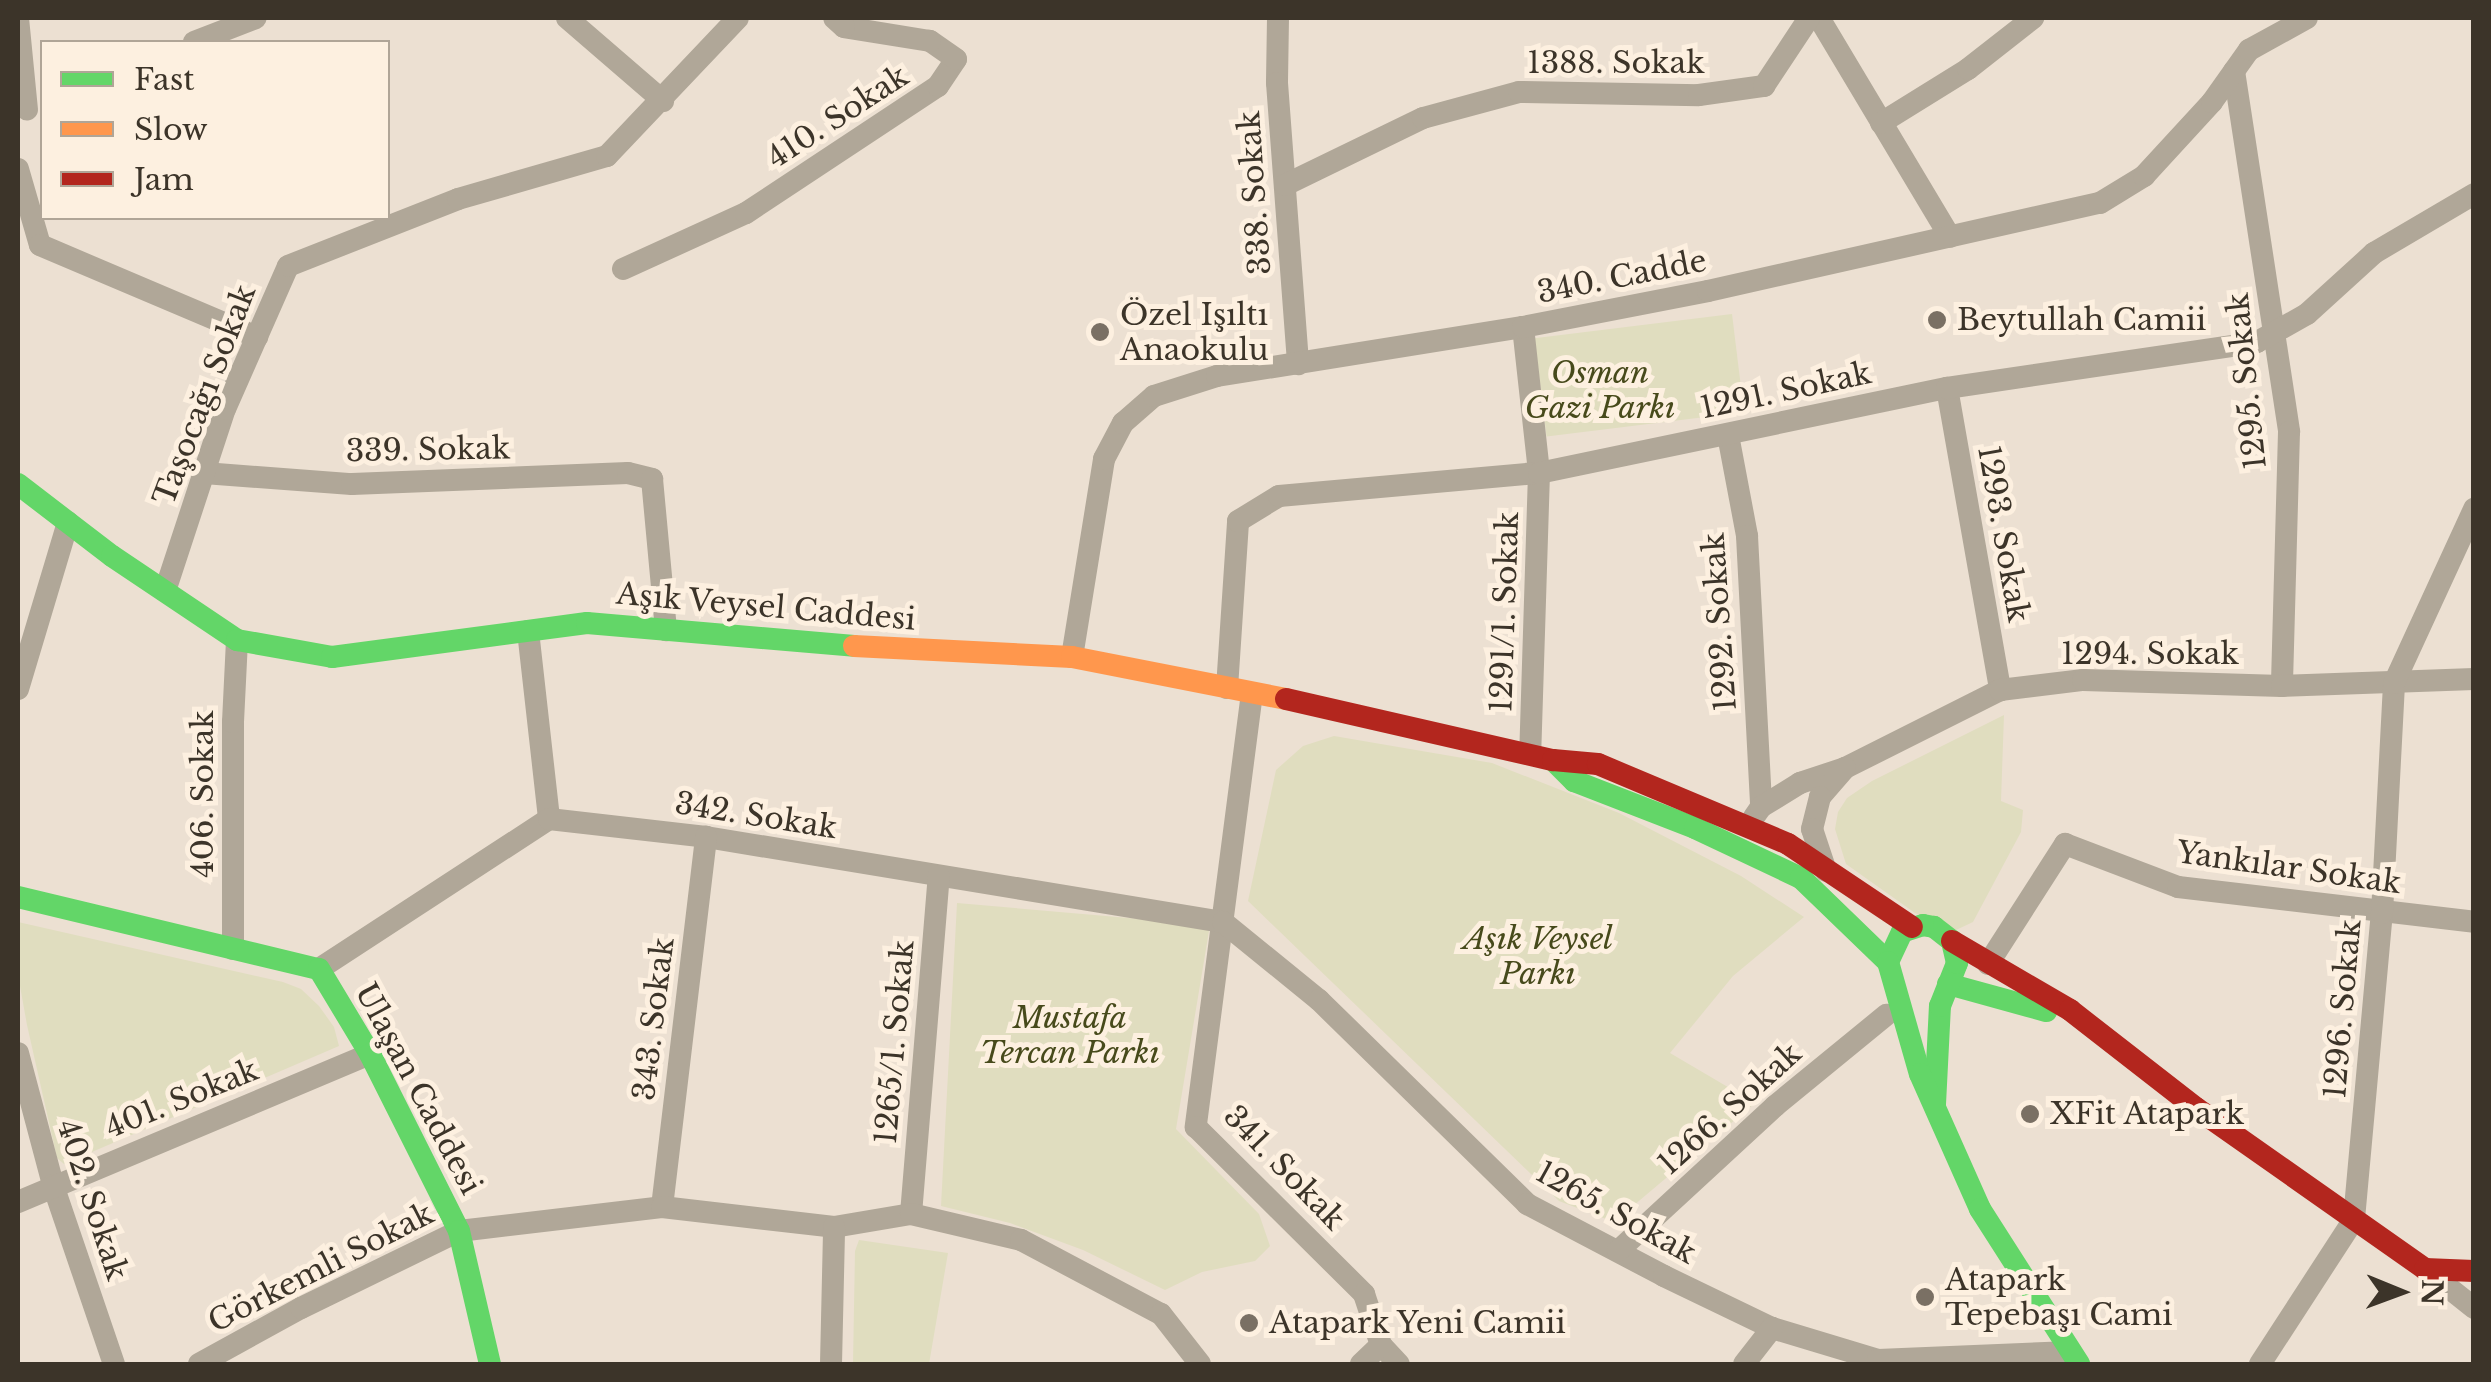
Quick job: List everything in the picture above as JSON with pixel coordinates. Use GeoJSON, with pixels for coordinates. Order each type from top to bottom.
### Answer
{"type":"FeatureCollection","features":[{"type":"Feature","properties":{"kind":"street"},"geometry":{"type":"LineString","coordinates":[[18,18],[29,109]]}},
{"type":"Feature","properties":{"kind":"street"},"geometry":{"type":"LineString","coordinates":[[199,40],[256,18]]}},
{"type":"Feature","properties":{"kind":"street"},"geometry":{"type":"LineString","coordinates":[[567,18],[662,102]]}},
{"type":"Feature","properties":{"kind":"street","name":"Taşocağı Sokak"},"geometry":{"type":"LineString","coordinates":[[165,592],[204,473],[288,266],[458,199],[607,156],[738,18]]}},
{"type":"Feature","properties":{"kind":"street","name":"410. Sokak"},"geometry":{"type":"LineString","coordinates":[[623,269],[746,213],[938,86],[956,59],[930,41],[844,27],[834,18]]}},
{"type":"Feature","properties":{"kind":"street","name":"338. Sokak"},"geometry":{"type":"LineString","coordinates":[[1278,18],[1298,364]]}},
{"type":"Feature","properties":{"kind":"street","name":"1388. Sokak"},"geometry":{"type":"LineString","coordinates":[[1285,185],[1424,118],[1519,92],[1699,94],[1764,86],[1809,18]]}},
{"type":"Feature","properties":{"kind":"street"},"geometry":{"type":"LineString","coordinates":[[1819,18],[1950,237]]}},
{"type":"Feature","properties":{"kind":"street"},"geometry":{"type":"LineString","coordinates":[[1881,123],[1968,69],[2033,18]]}},
{"type":"Feature","properties":{"kind":"street","name":"340. Cadde"},"geometry":{"type":"LineString","coordinates":[[1072,657],[1104,459],[1123,424],[1154,396],[1217,376],[1522,327],[2100,203],[2144,176],[2212,102],[2249,50],[2307,18]]}},
{"type":"Feature","properties":{"kind":"street","name":"1295. Sokak"},"geometry":{"type":"LineString","coordinates":[[2234,71],[2289,432],[2282,686]]}},
{"type":"Feature","properties":{"kind":"street"},"geometry":{"type":"LineString","coordinates":[[18,168],[40,245],[257,337]]}},
{"type":"Feature","properties":{"kind":"street","name":"1291. Sokak"},"geometry":{"type":"LineString","coordinates":[[1228,688],[1238,522],[1279,496],[1540,472],[1946,388],[2257,342],[2308,314],[2374,253],[2474,194]]}},
{"type":"Feature","properties":{"kind":"street","name":"1291/1. Sokak"},"geometry":{"type":"LineString","coordinates":[[1522,327],[1540,472],[1542,757]]}},
{"type":"Feature","properties":{"kind":"street","name":"1293. Sokak"},"geometry":{"type":"LineString","coordinates":[[1946,388],[2000,690]]}},
{"type":"Feature","properties":{"kind":"street","name":"1292. Sokak"},"geometry":{"type":"LineString","coordinates":[[1728,434],[1747,536],[1755,816]]}},
{"type":"Feature","properties":{"kind":"street","name":"339. Sokak"},"geometry":{"type":"LineString","coordinates":[[204,473],[352,484],[628,473],[652,480],[666,630]]}},
{"type":"Feature","properties":{"kind":"street","name":"Aşık Veysel Caddesi"},"geometry":{"type":"LineString","coordinates":[[18,484],[165,592],[238,640],[332,657],[586,622],[826,645],[1072,657],[1384,718],[1542,757],[1598,764],[1755,816],[1826,871],[1912,927],[1934,927],[1988,964],[2070,1010],[2100,1036]]}},
{"type":"Feature","properties":{"kind":"street"},"geometry":{"type":"LineString","coordinates":[[2394,683],[2474,509]]}},
{"type":"Feature","properties":{"kind":"street"},"geometry":{"type":"LineString","coordinates":[[18,688],[68,522]]}},
{"type":"Feature","properties":{"kind":"street"},"geometry":{"type":"LineString","coordinates":[[319,969],[549,819],[528,631]]}},
{"type":"Feature","properties":{"kind":"street","name":"406. Sokak"},"geometry":{"type":"LineString","coordinates":[[233,949],[238,640]]}},
{"type":"Feature","properties":{"kind":"street","name":"1294. Sokak"},"geometry":{"type":"LineString","coordinates":[[1755,816],[1800,784],[1846,768],[2000,690],[2083,680],[2282,686],[2474,678]]}},
{"type":"Feature","properties":{"kind":"street","name":"1296. Sokak"},"geometry":{"type":"LineString","coordinates":[[2354,1219],[2382,913],[2394,683]]}},
{"type":"Feature","properties":{"kind":"street","name":"341. Sokak"},"geometry":{"type":"LineString","coordinates":[[1252,692],[1196,1127],[1364,1294],[1381,1345],[1399,1364]]}},
{"type":"Feature","properties":{"kind":"street","name":"Aşık Veysel Caddesi"},"geometry":{"type":"LineString","coordinates":[[1542,757],[1574,780],[1695,828],[1801,878],[1892,973]]}},
{"type":"Feature","properties":{"kind":"street","name":"1294. Sokak"},"geometry":{"type":"LineString","coordinates":[[1826,871],[1812,829],[1820,798],[1846,768]]}},
{"type":"Feature","properties":{"kind":"street","name":"342. Sokak"},"geometry":{"type":"LineString","coordinates":[[549,819],[706,837],[1223,922]]}},
{"type":"Feature","properties":{"kind":"street","name":"343. Sokak"},"geometry":{"type":"LineString","coordinates":[[662,1207],[706,837]]}},
{"type":"Feature","properties":{"kind":"street","name":"Yankılar Sokak"},"geometry":{"type":"LineString","coordinates":[[1988,964],[2065,844],[2178,887],[2474,922]]}},
{"type":"Feature","properties":{"kind":"street","name":"1265/1. Sokak"},"geometry":{"type":"LineString","coordinates":[[911,1214],[939,876]]}},
{"type":"Feature","properties":{"kind":"street","name":"Ulaşan Caddesi"},"geometry":{"type":"LineString","coordinates":[[18,897],[319,969],[370,1054],[460,1231],[490,1364]]}},
{"type":"Feature","properties":{"kind":"street","name":"1265. Sokak"},"geometry":{"type":"LineString","coordinates":[[1223,922],[1319,1000],[1526,1204],[1772,1328],[1878,1362],[2075,1358]]}},
{"type":"Feature","properties":{"kind":"street"},"geometry":{"type":"LineString","coordinates":[[1912,927],[1894,941],[1892,973],[1920,1074],[1980,1209],[2075,1358]]}},
{"type":"Feature","properties":{"kind":"street"},"geometry":{"type":"LineString","coordinates":[[1935,1104],[1940,1006],[1958,963],[1952,941]]}},
{"type":"Feature","properties":{"kind":"street"},"geometry":{"type":"LineString","coordinates":[[1892,973],[1916,995],[1928,995],[1948,984],[2022,1002],[2100,1036],[2474,1308]]}},
{"type":"Feature","properties":{"kind":"street","name":"1266. Sokak"},"geometry":{"type":"LineString","coordinates":[[1618,1251],[1775,1106],[1886,1015]]}},
{"type":"Feature","properties":{"kind":"street","name":"401. Sokak"},"geometry":{"type":"LineString","coordinates":[[18,1202],[370,1054]]}},
{"type":"Feature","properties":{"kind":"street","name":"402. Sokak"},"geometry":{"type":"LineString","coordinates":[[19,1063],[52,1185],[114,1364]]}},
{"type":"Feature","properties":{"kind":"street","name":"Görkemli Sokak"},"geometry":{"type":"LineString","coordinates":[[200,1364],[300,1308],[460,1231],[662,1207],[834,1228],[911,1214],[1021,1240],[1161,1314],[1200,1364]]}},
{"type":"Feature","properties":{"kind":"street"},"geometry":{"type":"LineString","coordinates":[[2260,1364],[2354,1219]]}},
{"type":"Feature","properties":{"kind":"street"},"geometry":{"type":"LineString","coordinates":[[831,1364],[834,1228]]}},
{"type":"Feature","properties":{"kind":"street"},"geometry":{"type":"LineString","coordinates":[[2425,1270],[2474,1271]]}},
{"type":"Feature","properties":{"kind":"street"},"geometry":{"type":"LineString","coordinates":[[1744,1364],[1772,1328]]}},
{"type":"Feature","properties":{"kind":"street"},"geometry":{"type":"LineString","coordinates":[[1361,1364],[1381,1345]]}},
{"type":"Feature","properties":{"kind":"green space","name":"Osman Gazi Parkı"},"geometry":{"type":"Polygon","coordinates":[[[1732,314],[1744,412],[1547,437],[1534,338],[1732,314]]]}},
{"type":"Feature","properties":{"kind":"green space"},"geometry":{"type":"Polygon","coordinates":[[[2004,715],[2001,801],[2023,810],[2021,832],[1973,922],[1956,930],[1915,913],[1846,864],[1835,829],[1838,812],[1847,798],[1872,781],[2004,715]]]}},
{"type":"Feature","properties":{"kind":"green space","name":"Aşık Veysel Parkı"},"geometry":{"type":"Polygon","coordinates":[[[1334,736],[1492,763],[1619,813],[1741,876],[1804,917],[1733,976],[1670,1053],[1755,1103],[1614,1222],[1559,1201],[1248,901],[1276,770],[1303,746],[1334,736]]]}},
{"type":"Feature","properties":{"kind":"green space","name":"Mustafa Tercan Parkı"},"geometry":{"type":"Polygon","coordinates":[[[957,903],[1210,925],[1176,1129],[1259,1214],[1270,1246],[1255,1261],[1202,1272],[1165,1290],[1083,1250],[1010,1223],[941,1206],[957,903]]]}},
{"type":"Feature","properties":{"kind":"green space"},"geometry":{"type":"Polygon","coordinates":[[[18,922],[283,982],[301,989],[319,1006],[334,1027],[339,1046],[64,1164],[57,1158],[27,1025],[18,975],[18,922]]]}},
{"type":"Feature","properties":{"kind":"green space"},"geometry":{"type":"Polygon","coordinates":[[[859,1240],[948,1253],[929,1364],[853,1364],[855,1251],[859,1240]]]}},
{"type":"Feature","properties":{"kind":"traffic: fast"},"geometry":{"type":"LineString","coordinates":[[18,484],[112,556],[237,640],[332,657],[587,623],[854,646]]}},
{"type":"Feature","properties":{"kind":"traffic: fast"},"geometry":{"type":"LineString","coordinates":[[1553,760],[1574,781],[1695,828],[1801,878],[1888,962]]}},
{"type":"Feature","properties":{"kind":"traffic: fast"},"geometry":{"type":"LineString","coordinates":[[18,897],[319,969],[370,1054],[459,1231],[490,1364]]}},
{"type":"Feature","properties":{"kind":"traffic: fast"},"geometry":{"type":"LineString","coordinates":[[1935,1104],[1940,1006],[1957,963],[1952,941],[1934,927],[1923,925],[1902,932],[1888,962],[1920,1074],[1980,1209],[2079,1364]]}},
{"type":"Feature","properties":{"kind":"traffic: fast"},"geometry":{"type":"LineString","coordinates":[[1948,984],[2046,1011]]}},
{"type":"Feature","properties":{"kind":"traffic: slow"},"geometry":{"type":"LineString","coordinates":[[854,646],[1072,657],[1286,699]]}},
{"type":"Feature","properties":{"kind":"traffic: jam"},"geometry":{"type":"LineString","coordinates":[[1286,699],[1553,760],[1598,764],[1788,844],[1912,927]]}},
{"type":"Feature","properties":{"kind":"traffic: jam"},"geometry":{"type":"LineString","coordinates":[[1952,941],[2070,1010],[2196,1108],[2425,1269],[2474,1271]]}},
{"type":"Feature","properties":{"kind":"place","name":"Beytullah Camii"},"geometry":{"type":"Point","coordinates":[1937,320]}},
{"type":"Feature","properties":{"kind":"place","name":"Özel Işıltı Anaokulu"},"geometry":{"type":"Point","coordinates":[1100,332]}},
{"type":"Feature","properties":{"kind":"place","name":"XFit Atapark"},"geometry":{"type":"Point","coordinates":[2030,1114]}},
{"type":"Feature","properties":{"kind":"place","name":"Atapark Tepebaşı Cami"},"geometry":{"type":"Point","coordinates":[1925,1297]}},
{"type":"Feature","properties":{"kind":"place","name":"Atapark Yeni Camii"},"geometry":{"type":"Point","coordinates":[1249,1323]}}]}
